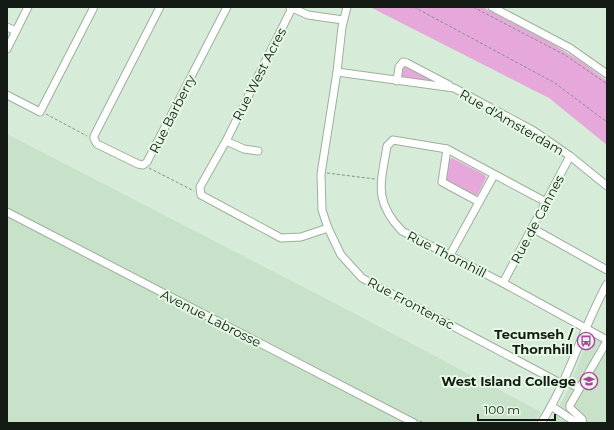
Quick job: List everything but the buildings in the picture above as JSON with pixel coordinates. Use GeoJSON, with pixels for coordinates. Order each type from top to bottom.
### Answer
{"type":"FeatureCollection","features":[{"type":"Feature","properties":{"kind":"street"},"geometry":{"type":"LineString","coordinates":[[7,49],[28,7]]}},
{"type":"Feature","properties":{"kind":"street"},"geometry":{"type":"LineString","coordinates":[[7,95],[40,112],[94,7]]}},
{"type":"Feature","properties":{"kind":"street"},"geometry":{"type":"LineString","coordinates":[[94,139],[94,136],[160,7]]}},
{"type":"Feature","properties":{"kind":"street","name":"Rue Barberry"},"geometry":{"type":"LineString","coordinates":[[94,139],[97,144],[138,164],[143,165],[147,162],[226,7]]}},
{"type":"Feature","properties":{"kind":"street"},"geometry":{"type":"LineString","coordinates":[[291,7],[310,15],[343,20]]}},
{"type":"Feature","properties":{"kind":"street","name":"Rue West Acres"},"geometry":{"type":"LineString","coordinates":[[201,195],[200,187],[226,141],[291,7]]}},
{"type":"Feature","properties":{"kind":"street","name":"Rue Frontenac"},"geometry":{"type":"LineString","coordinates":[[347,7],[343,20],[322,172],[322,210],[328,228],[341,255],[362,278],[563,382],[579,388]]}},
{"type":"Feature","properties":{"kind":"street"},"geometry":{"type":"LineString","coordinates":[[492,7],[559,42],[607,74]]}},
{"type":"Feature","properties":{"kind":"street"},"geometry":{"type":"LineString","coordinates":[[7,27],[16,31]]}},
{"type":"Feature","properties":{"kind":"street","name":"Rue d'Amsterdam"},"geometry":{"type":"LineString","coordinates":[[397,81],[399,67],[403,62],[407,63],[534,132],[570,156],[607,186]]}},
{"type":"Feature","properties":{"kind":"street","name":"Rue d'Amsterdam"},"geometry":{"type":"LineString","coordinates":[[337,72],[454,88]]}},
{"type":"Feature","properties":{"kind":"street","name":"Rue Thornhill"},"geometry":{"type":"LineString","coordinates":[[546,202],[447,149],[393,140],[387,146],[381,191],[384,206],[391,220],[402,231],[503,282],[607,340]]}},
{"type":"Feature","properties":{"kind":"street"},"geometry":{"type":"LineString","coordinates":[[226,141],[244,149],[258,152]]}},
{"type":"Feature","properties":{"kind":"street"},"geometry":{"type":"LineString","coordinates":[[447,149],[442,182],[479,202]]}},
{"type":"Feature","properties":{"kind":"street","name":"Rue de Cannes"},"geometry":{"type":"LineString","coordinates":[[503,282],[570,156]]}},
{"type":"Feature","properties":{"kind":"street"},"geometry":{"type":"LineString","coordinates":[[450,255],[494,175]]}},
{"type":"Feature","properties":{"kind":"street"},"geometry":{"type":"LineString","coordinates":[[201,195],[281,238],[301,237],[328,228]]}},
{"type":"Feature","properties":{"kind":"street","name":"Avenue Labrosse"},"geometry":{"type":"LineString","coordinates":[[7,212],[416,421]]}},
{"type":"Feature","properties":{"kind":"street"},"geometry":{"type":"LineString","coordinates":[[532,228],[607,270]]}},
{"type":"Feature","properties":{"kind":"street"},"geometry":{"type":"LineString","coordinates":[[541,423],[563,382],[607,284]]}},
{"type":"Feature","properties":{"kind":"street"},"geometry":{"type":"LineString","coordinates":[[582,423],[582,418],[570,408],[579,388],[607,340]]}},
{"type":"Feature","properties":{"kind":"street"},"geometry":{"type":"LineString","coordinates":[[551,406],[577,423]]}},
{"type":"Feature","properties":{"kind":"path"},"geometry":{"type":"LineString","coordinates":[[414,7],[555,83],[607,122]]}},
{"type":"Feature","properties":{"kind":"path"},"geometry":{"type":"LineString","coordinates":[[473,7],[558,51],[586,68],[607,84]]}},
{"type":"Feature","properties":{"kind":"path"},"geometry":{"type":"LineString","coordinates":[[40,110],[94,139]]}},
{"type":"Feature","properties":{"kind":"path"},"geometry":{"type":"LineString","coordinates":[[143,165],[201,195]]}},
{"type":"Feature","properties":{"kind":"path"},"geometry":{"type":"LineString","coordinates":[[322,172],[382,180]]}},
{"type":"Feature","properties":{"kind":"path"},"geometry":{"type":"LineString","coordinates":[[416,421],[424,423]]}},
{"type":"Feature","properties":{"kind":"shaded area"},"geometry":{"type":"Polygon","coordinates":[[[370,7],[482,7],[551,43],[582,62],[607,81],[607,145],[549,98],[370,7]]]}},
{"type":"Feature","properties":{"kind":"shaded area"},"geometry":{"type":"Polygon","coordinates":[[[404,66],[431,80],[430,82],[402,77],[402,67],[404,66]]]}},
{"type":"Feature","properties":{"kind":"shaded area"},"geometry":{"type":"Polygon","coordinates":[[[7,134],[346,309],[541,412],[534,423],[7,423],[7,134]]]}},
{"type":"Feature","properties":{"kind":"shaded area"},"geometry":{"type":"Polygon","coordinates":[[[452,158],[485,175],[486,178],[478,194],[475,196],[446,180],[449,160],[452,158]]]}},
{"type":"Feature","properties":{"kind":"shaded area","name":"West Island College"},"geometry":{"type":"Polygon","coordinates":[[[595,337],[604,343],[601,349],[607,352],[607,423],[550,423],[568,390],[588,340],[595,337]]]}},
{"type":"Feature","properties":{"kind":"place","name":"Tecumseh / Thornhill"},"geometry":{"type":"Point","coordinates":[586,341]}},
{"type":"Feature","properties":{"kind":"place","name":"West Island College"},"geometry":{"type":"Point","coordinates":[589,381]}}]}
